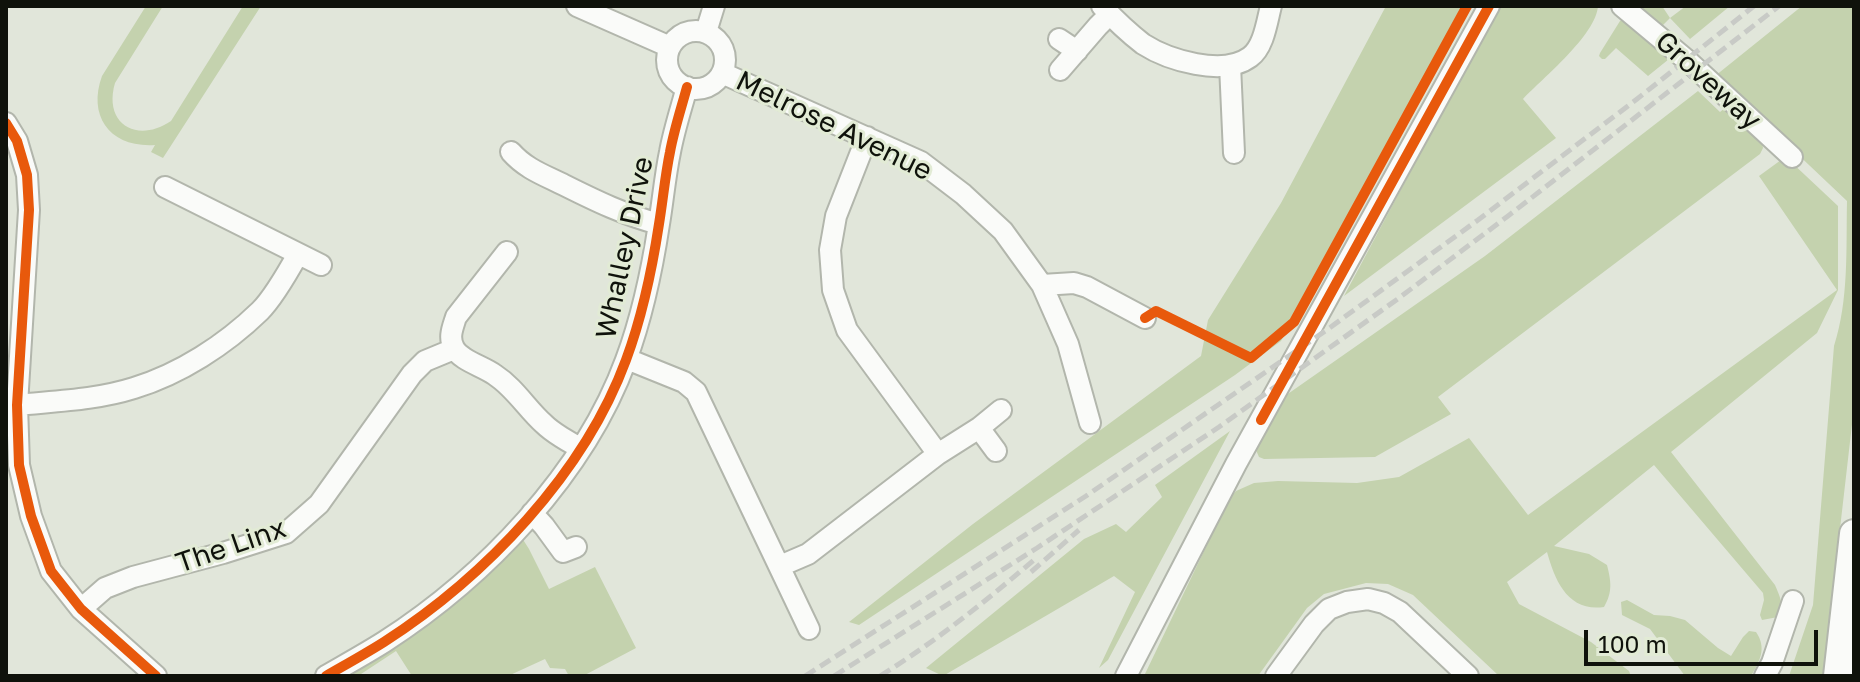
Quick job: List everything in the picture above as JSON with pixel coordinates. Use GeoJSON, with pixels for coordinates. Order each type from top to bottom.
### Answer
{"type":"FeatureCollection","features":[{"type":"Feature","properties":{"kind":"highway"},"geometry":{"type":"LineString","coordinates":[[1838,676],[1854,534]]}},
{"type":"Feature","properties":{"kind":"street"},"geometry":{"type":"LineString","coordinates":[[577,6],[670,47]]}},
{"type":"Feature","properties":{"kind":"street"},"geometry":{"type":"LineString","coordinates":[[706,32],[714,6]]}},
{"type":"Feature","properties":{"kind":"street"},"geometry":{"type":"LineString","coordinates":[[1060,70],[1106,10],[1144,44],[1175,59],[1209,67],[1230,65],[1250,57],[1260,42],[1271,6]]}},
{"type":"Feature","properties":{"kind":"street"},"geometry":{"type":"LineString","coordinates":[[1126,676],[1236,464],[1489,6]]}},
{"type":"Feature","properties":{"kind":"street","name":"Groveway"},"geometry":{"type":"LineString","coordinates":[[1622,6],[1689,62],[1792,157]]}},
{"type":"Feature","properties":{"kind":"street"},"geometry":{"type":"LineString","coordinates":[[689,31],[706,32],[715,37],[725,54],[722,73],[711,85],[703,88],[678,83],[671,76],[668,66],[670,47],[689,31]]}},
{"type":"Feature","properties":{"kind":"street"},"geometry":{"type":"LineString","coordinates":[[1059,39],[1077,51]]}},
{"type":"Feature","properties":{"kind":"street"},"geometry":{"type":"LineString","coordinates":[[1230,65],[1240,130],[1234,153]]}},
{"type":"Feature","properties":{"kind":"street","name":"Melrose Avenue"},"geometry":{"type":"LineString","coordinates":[[722,73],[921,162],[963,194],[1003,231],[1042,285],[1068,344],[1090,423]]}},
{"type":"Feature","properties":{"kind":"street","name":"Whalley Drive"},"geometry":{"type":"LineString","coordinates":[[326,676],[386,640],[436,604],[483,564],[532,513],[581,448],[606,407],[627,359],[652,265],[670,153],[687,87]]}},
{"type":"Feature","properties":{"kind":"street"},"geometry":{"type":"LineString","coordinates":[[6,123],[17,141],[27,175],[28,258],[17,405],[19,465],[31,516],[51,571],[81,609],[156,676]]}},
{"type":"Feature","properties":{"kind":"street"},"geometry":{"type":"LineString","coordinates":[[867,137],[836,216],[830,250],[833,290],[847,330],[938,454]]}},
{"type":"Feature","properties":{"kind":"street"},"geometry":{"type":"LineString","coordinates":[[511,152],[522,165],[612,209],[659,224]]}},
{"type":"Feature","properties":{"kind":"street"},"geometry":{"type":"LineString","coordinates":[[165,187],[321,265]]}},
{"type":"Feature","properties":{"kind":"street"},"geometry":{"type":"LineString","coordinates":[[507,252],[456,317],[451,339],[454,349],[461,357],[498,376],[545,426],[581,448]]}},
{"type":"Feature","properties":{"kind":"street"},"geometry":{"type":"LineString","coordinates":[[17,405],[83,399],[134,388],[184,368],[262,309],[298,254]]}},
{"type":"Feature","properties":{"kind":"street"},"geometry":{"type":"LineString","coordinates":[[6,257],[28,258]]}},
{"type":"Feature","properties":{"kind":"street"},"geometry":{"type":"LineString","coordinates":[[1042,285],[1074,283],[1087,287],[1118,313],[1145,318]]}},
{"type":"Feature","properties":{"kind":"street","name":"The Linx"},"geometry":{"type":"LineString","coordinates":[[81,609],[105,588],[133,577],[286,533],[319,504],[412,374],[425,361],[454,349]]}},
{"type":"Feature","properties":{"kind":"street"},"geometry":{"type":"LineString","coordinates":[[627,359],[684,382],[696,392],[809,629]]}},
{"type":"Feature","properties":{"kind":"street"},"geometry":{"type":"LineString","coordinates":[[780,566],[808,554],[938,454],[1001,410]]}},
{"type":"Feature","properties":{"kind":"street"},"geometry":{"type":"LineString","coordinates":[[979,428],[996,451]]}},
{"type":"Feature","properties":{"kind":"street"},"geometry":{"type":"LineString","coordinates":[[532,513],[563,552],[576,547]]}},
{"type":"Feature","properties":{"kind":"street"},"geometry":{"type":"LineString","coordinates":[[1276,676],[1314,624],[1329,609],[1368,599],[1400,612],[1468,676]]}},
{"type":"Feature","properties":{"kind":"street"},"geometry":{"type":"LineString","coordinates":[[1765,676],[1793,601]]}},
{"type":"Feature","properties":{"kind":"green space"},"geometry":{"type":"Polygon","coordinates":[[[146,6],[163,6],[115,83],[113,97],[118,119],[135,130],[146,131],[171,121],[243,6],[261,6],[163,158],[151,152],[155,145],[139,145],[115,135],[106,127],[98,104],[102,76],[146,6]]]}},
{"type":"Feature","properties":{"kind":"green space"},"geometry":{"type":"Polygon","coordinates":[[[1386,6],[1463,6],[1281,341],[1235,375],[859,625],[849,622],[973,524],[1201,356],[1208,320],[1281,203],[1386,6]]]}},
{"type":"Feature","properties":{"kind":"green space"},"geometry":{"type":"Polygon","coordinates":[[[1499,6],[1598,6],[1579,43],[1523,99],[1556,138],[1344,296],[1499,6]]]}},
{"type":"Feature","properties":{"kind":"green space"},"geometry":{"type":"Polygon","coordinates":[[[1635,6],[1662,6],[1670,18],[1661,27],[1635,6]]]}},
{"type":"Feature","properties":{"kind":"green space"},"geometry":{"type":"Polygon","coordinates":[[[1686,6],[1730,6],[1690,39],[1670,18],[1686,6]]]}},
{"type":"Feature","properties":{"kind":"green space"},"geometry":{"type":"Polygon","coordinates":[[[1802,6],[1854,6],[1854,407],[1823,676],[1789,676],[1813,605],[1834,346],[1844,292],[1847,201],[1715,76],[1802,6]]]}},
{"type":"Feature","properties":{"kind":"green space"},"geometry":{"type":"Polygon","coordinates":[[[1624,19],[1674,55],[1648,76],[1616,48],[1605,59],[1599,56],[1624,19]]]}},
{"type":"Feature","properties":{"kind":"green space"},"geometry":{"type":"Polygon","coordinates":[[[1698,91],[1720,112],[1726,107],[1762,142],[1760,154],[1438,397],[1451,414],[1375,457],[1259,457],[1255,448],[1282,398],[1485,256],[1698,91]]]}},
{"type":"Feature","properties":{"kind":"green space"},"geometry":{"type":"Polygon","coordinates":[[[1781,160],[1789,160],[1838,206],[1838,290],[1817,333],[1671,452],[1775,585],[1781,605],[1778,617],[1762,620],[1763,593],[1654,465],[1554,546],[1589,554],[1607,565],[1610,586],[1604,607],[1581,605],[1572,599],[1554,574],[1547,552],[1507,582],[1519,604],[1591,642],[1629,671],[1631,676],[1499,676],[1413,595],[1388,584],[1366,583],[1324,594],[1307,608],[1258,676],[1144,676],[1229,499],[1236,491],[1254,483],[1357,483],[1399,477],[1469,438],[1528,515],[1837,290],[1759,176],[1781,160]]]}},
{"type":"Feature","properties":{"kind":"green space"},"geometry":{"type":"Polygon","coordinates":[[[1230,431],[1108,660],[1099,668],[1135,592],[1114,576],[943,676],[926,668],[1084,539],[1116,524],[1126,532],[1162,497],[1155,485],[1230,431]]]}},
{"type":"Feature","properties":{"kind":"green space"},"geometry":{"type":"Polygon","coordinates":[[[522,538],[549,589],[595,567],[636,648],[583,676],[569,676],[565,669],[550,668],[545,659],[508,676],[412,676],[396,651],[358,676],[347,676],[416,633],[471,589],[522,538]]]}},
{"type":"Feature","properties":{"kind":"green space"},"geometry":{"type":"Polygon","coordinates":[[[1627,600],[1654,615],[1685,620],[1731,656],[1749,631],[1756,632],[1762,649],[1751,676],[1685,676],[1650,629],[1622,615],[1621,602],[1627,600]]]}},
{"type":"Feature","properties":{"kind":"railway"},"geometry":{"type":"LineString","coordinates":[[805,676],[1086,496],[1328,329],[1478,220],[1754,6]]}},
{"type":"Feature","properties":{"kind":"railway"},"geometry":{"type":"LineString","coordinates":[[834,676],[1037,548],[1219,427],[1399,298],[1779,6]]}},
{"type":"Feature","properties":{"kind":"railway"},"geometry":{"type":"LineString","coordinates":[[1031,572],[1079,530]]}},
{"type":"Feature","properties":{"kind":"railway"},"geometry":{"type":"LineString","coordinates":[[880,676],[960,620],[1035,559]]}},
{"type":"Feature","properties":{"kind":"cycle path"},"geometry":{"type":"LineString","coordinates":[[1145,318],[1156,311],[1251,358],[1294,322],[1467,6]]}},
{"type":"Feature","properties":{"kind":"cycle path"},"geometry":{"type":"LineString","coordinates":[[1261,420],[1489,6]]}},
{"type":"Feature","properties":{"kind":"cycle path"},"geometry":{"type":"LineString","coordinates":[[326,676],[384,642],[459,587],[527,519],[585,443],[608,402],[637,327],[653,259],[672,144],[687,87]]}},
{"type":"Feature","properties":{"kind":"cycle path"},"geometry":{"type":"LineString","coordinates":[[6,123],[17,141],[27,175],[29,210],[17,405],[19,465],[31,516],[51,571],[81,609],[156,676]]}}]}
